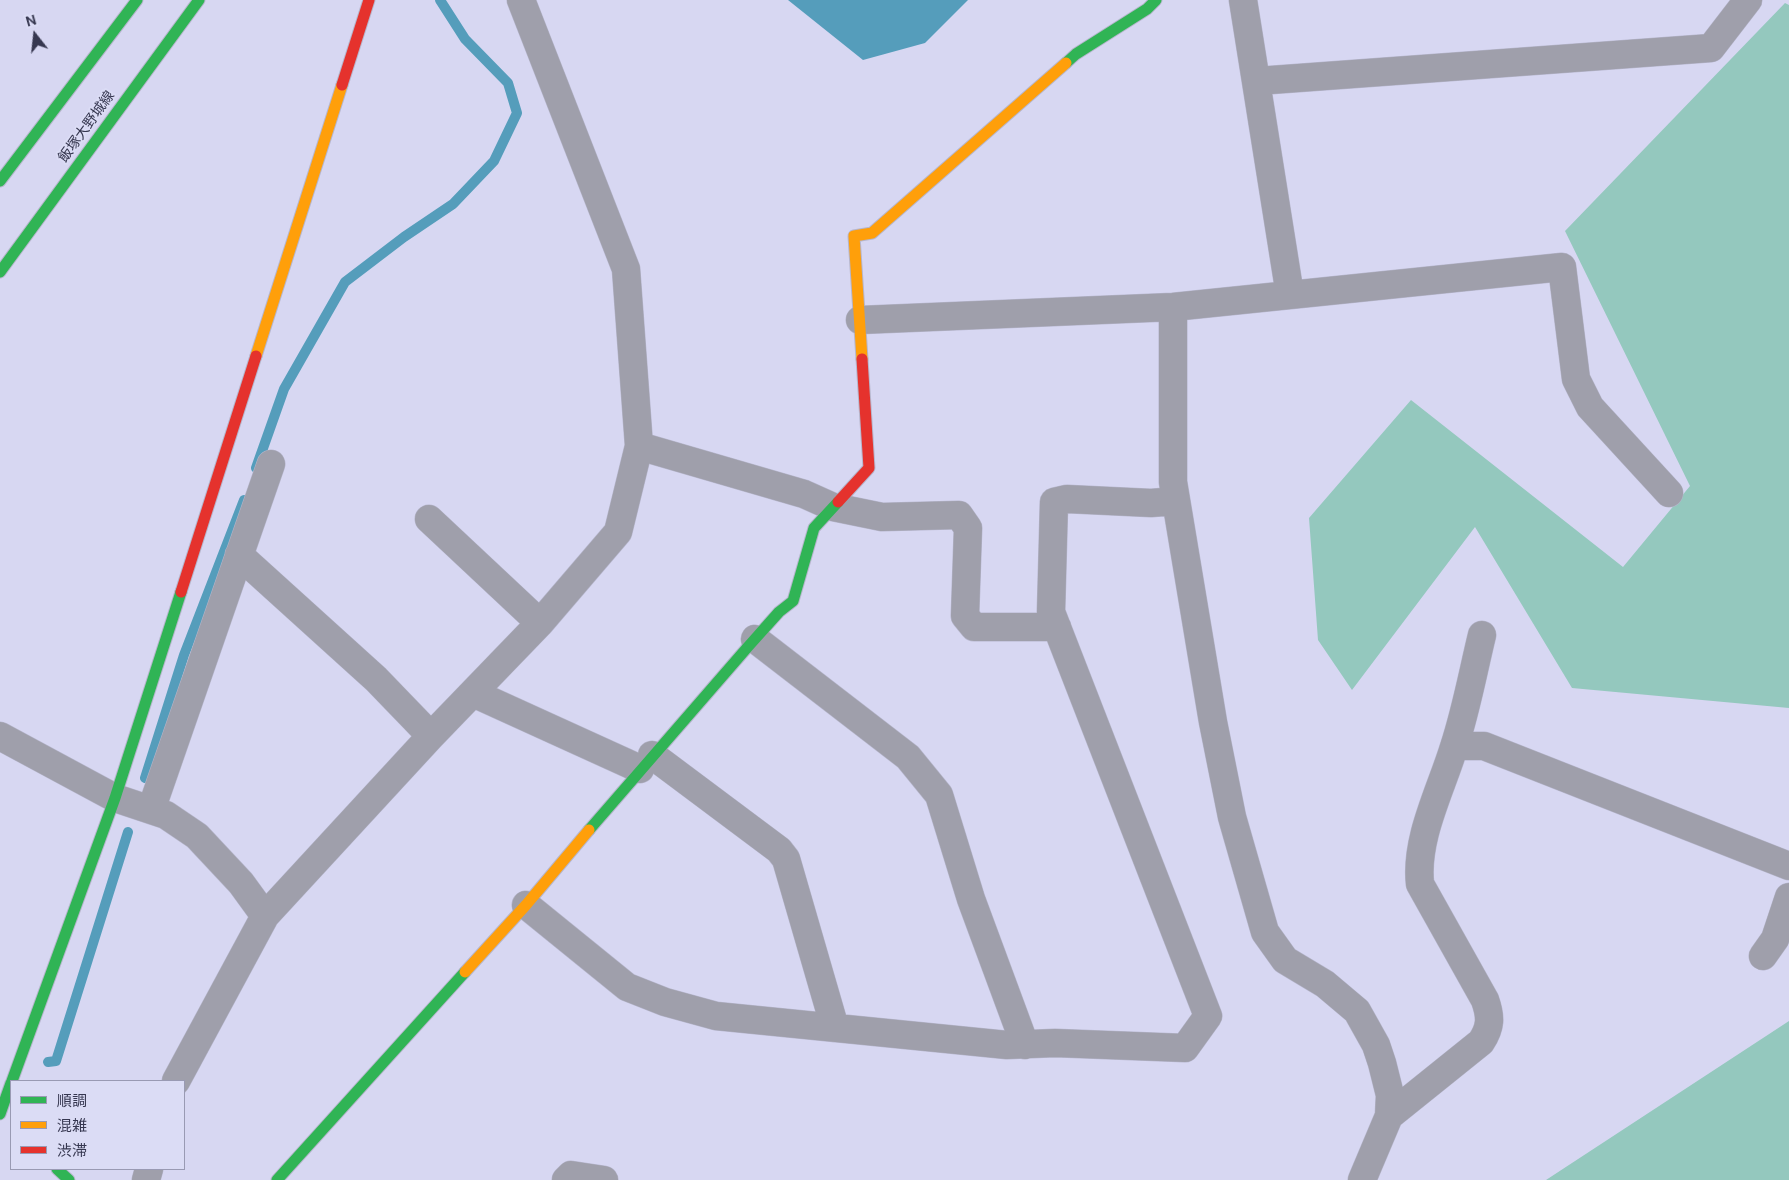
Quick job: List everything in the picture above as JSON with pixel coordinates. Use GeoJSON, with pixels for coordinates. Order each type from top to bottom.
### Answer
{"type":"FeatureCollection","features":[{"type":"Feature","properties":{"kind":"street"},"geometry":{"type":"LineString","coordinates":[[0,181],[137,0]]}},
{"type":"Feature","properties":{"kind":"street","name":"飯塚大野城線"},"geometry":{"type":"LineString","coordinates":[[0,272],[199,0]]}},
{"type":"Feature","properties":{"kind":"street"},"geometry":{"type":"LineString","coordinates":[[13,1080],[115,798],[369,0]]}},
{"type":"Feature","properties":{"kind":"street"},"geometry":{"type":"LineString","coordinates":[[177,1080],[265,916],[431,736],[540,623],[618,532],[639,446],[626,269],[520,0]]}},
{"type":"Feature","properties":{"kind":"street"},"geometry":{"type":"LineString","coordinates":[[277,1180],[526,905],[646,762],[779,612],[793,601],[814,528],[869,468],[854,236],[872,233],[1076,54],[1147,9],[1156,0]]}},
{"type":"Feature","properties":{"kind":"street"},"geometry":{"type":"LineString","coordinates":[[1243,0],[1290,295]]}},
{"type":"Feature","properties":{"kind":"street"},"geometry":{"type":"LineString","coordinates":[[1257,80],[1711,48],[1747,0]]}},
{"type":"Feature","properties":{"kind":"street"},"geometry":{"type":"LineString","coordinates":[[860,320],[1173,307],[1562,267],[1576,378],[1590,407],[1669,493]]}},
{"type":"Feature","properties":{"kind":"street"},"geometry":{"type":"LineString","coordinates":[[1173,307],[1173,482],[1213,722],[1230,807],[1265,932],[1285,960],[1325,984],[1357,1012],[1376,1045],[1390,1095],[1389,1116],[1362,1180]]}},
{"type":"Feature","properties":{"kind":"street"},"geometry":{"type":"LineString","coordinates":[[639,446],[804,494],[833,508],[882,517],[959,515],[968,528],[965,616],[974,627],[1057,627]]}},
{"type":"Feature","properties":{"kind":"street"},"geometry":{"type":"LineString","coordinates":[[151,810],[271,464]]}},
{"type":"Feature","properties":{"kind":"street"},"geometry":{"type":"LineString","coordinates":[[526,905],[627,986],[665,1002],[716,1016],[1008,1045],[1055,1043],[1185,1048],[1208,1016],[1051,612],[1054,502],[1067,499],[1151,503],[1176,501]]}},
{"type":"Feature","properties":{"kind":"street"},"geometry":{"type":"LineString","coordinates":[[429,520],[540,623]]}},
{"type":"Feature","properties":{"kind":"street"},"geometry":{"type":"LineString","coordinates":[[239,555],[376,679],[431,736]]}},
{"type":"Feature","properties":{"kind":"street"},"geometry":{"type":"LineString","coordinates":[[1389,1116],[1481,1042],[1489,1031],[1490,1015],[1485,1000],[1420,884],[1419,869],[1429,822],[1455,746],[1482,635]]}},
{"type":"Feature","properties":{"kind":"street"},"geometry":{"type":"LineString","coordinates":[[755,639],[908,757],[939,796],[971,899],[1025,1044]]}},
{"type":"Feature","properties":{"kind":"street"},"geometry":{"type":"LineString","coordinates":[[473,693],[646,762],[779,850],[786,859],[835,1028]]}},
{"type":"Feature","properties":{"kind":"street"},"geometry":{"type":"LineString","coordinates":[[0,736],[115,798],[166,815],[197,836],[241,883],[265,916]]}},
{"type":"Feature","properties":{"kind":"street"},"geometry":{"type":"LineString","coordinates":[[1455,746],[1484,746],[1789,866]]}},
{"type":"Feature","properties":{"kind":"street"},"geometry":{"type":"LineString","coordinates":[[1763,956],[1775,939],[1789,897]]}},
{"type":"Feature","properties":{"kind":"street"},"geometry":{"type":"LineString","coordinates":[[2,1118],[10,1089]]}},
{"type":"Feature","properties":{"kind":"street"},"geometry":{"type":"LineString","coordinates":[[58,1170],[69,1180]]}},
{"type":"Feature","properties":{"kind":"street"},"geometry":{"type":"LineString","coordinates":[[566,1180],[571,1175],[604,1180]]}},
{"type":"Feature","properties":{"kind":"green space"},"geometry":{"type":"Polygon","coordinates":[[[1785,3],[1789,5],[1789,708],[1572,688],[1475,527],[1352,690],[1318,640],[1309,518],[1411,400],[1623,567],[1690,486],[1565,231],[1785,3]]]}},
{"type":"Feature","properties":{"kind":"green space"},"geometry":{"type":"Polygon","coordinates":[[[1789,1021],[1789,1180],[1546,1180],[1789,1021]]]}},
{"type":"Feature","properties":{"kind":"water"},"geometry":{"type":"Polygon","coordinates":[[[788,0],[968,0],[925,43],[863,60],[788,0]]]}},
{"type":"Feature","properties":{"kind":"waterway"},"geometry":{"type":"LineString","coordinates":[[256,468],[284,389],[345,282],[404,237],[453,204],[494,161],[517,113],[508,83],[465,39],[440,0]]}},
{"type":"Feature","properties":{"kind":"waterway"},"geometry":{"type":"LineString","coordinates":[[145,778],[184,655],[244,500]]}},
{"type":"Feature","properties":{"kind":"waterway"},"geometry":{"type":"LineString","coordinates":[[48,1062],[56,1061],[128,832]]}},
{"type":"Feature","properties":{"kind":"traffic: fast"},"geometry":{"type":"LineString","coordinates":[[0,181],[137,0]]}},
{"type":"Feature","properties":{"kind":"traffic: fast"},"geometry":{"type":"LineString","coordinates":[[0,272],[199,0]]}},
{"type":"Feature","properties":{"kind":"traffic: fast"},"geometry":{"type":"LineString","coordinates":[[1066,63],[1076,54],[1147,9],[1156,0]]}},
{"type":"Feature","properties":{"kind":"traffic: fast"},"geometry":{"type":"LineString","coordinates":[[589,830],[746,649],[779,612],[793,601],[814,528],[838,502]]}},
{"type":"Feature","properties":{"kind":"traffic: fast"},"geometry":{"type":"LineString","coordinates":[[12,1080],[115,798],[181,592]]}},
{"type":"Feature","properties":{"kind":"traffic: fast"},"geometry":{"type":"LineString","coordinates":[[277,1180],[465,972]]}},
{"type":"Feature","properties":{"kind":"traffic: fast"},"geometry":{"type":"LineString","coordinates":[[0,1114],[10,1086]]}},
{"type":"Feature","properties":{"kind":"traffic: fast"},"geometry":{"type":"LineString","coordinates":[[58,1170],[69,1180]]}},
{"type":"Feature","properties":{"kind":"traffic: slow"},"geometry":{"type":"LineString","coordinates":[[862,359],[854,236],[872,233],[1066,63]]}},
{"type":"Feature","properties":{"kind":"traffic: slow"},"geometry":{"type":"LineString","coordinates":[[256,356],[342,85]]}},
{"type":"Feature","properties":{"kind":"traffic: slow"},"geometry":{"type":"LineString","coordinates":[[465,972],[526,905],[589,830]]}},
{"type":"Feature","properties":{"kind":"traffic: jam"},"geometry":{"type":"LineString","coordinates":[[342,85],[369,0]]}},
{"type":"Feature","properties":{"kind":"traffic: jam"},"geometry":{"type":"LineString","coordinates":[[181,592],[256,356]]}},
{"type":"Feature","properties":{"kind":"traffic: jam"},"geometry":{"type":"LineString","coordinates":[[838,502],[869,468],[862,359]]}}]}
